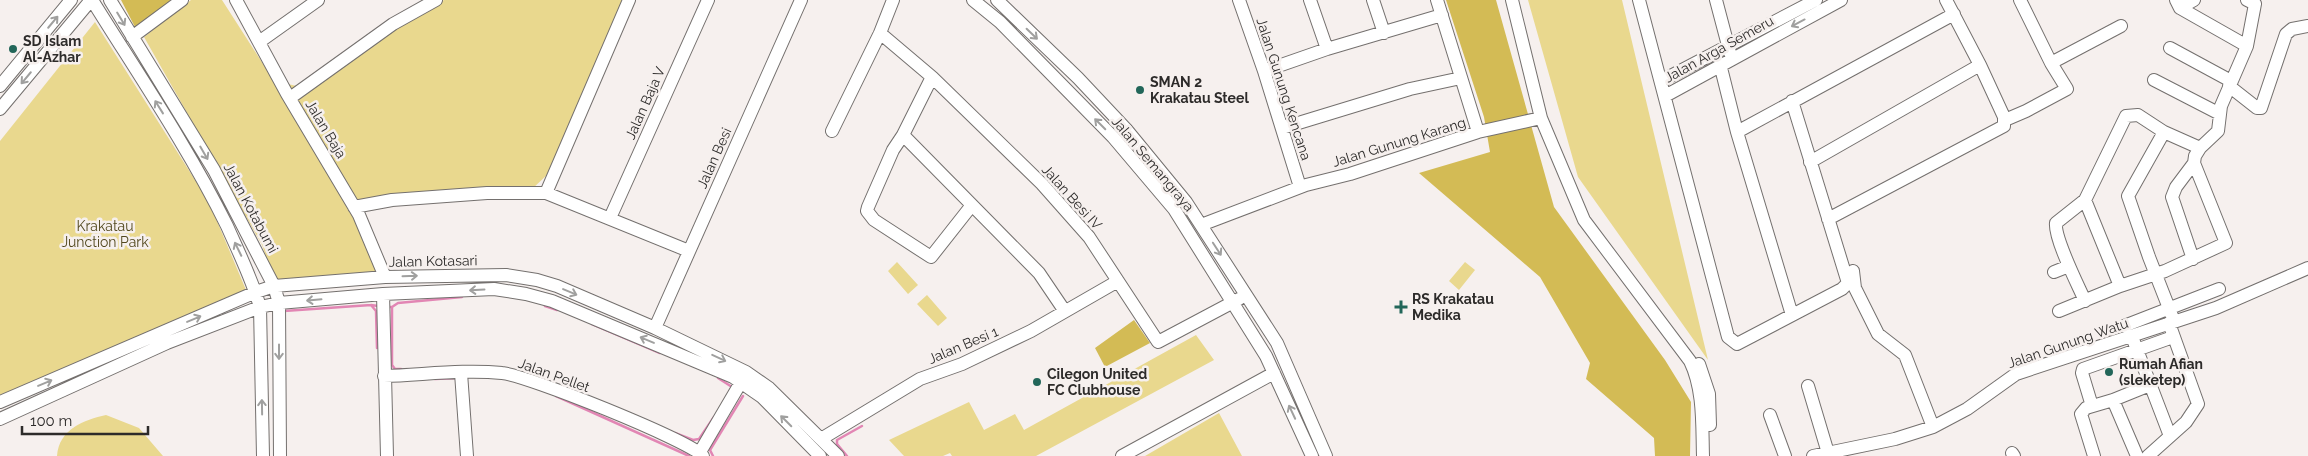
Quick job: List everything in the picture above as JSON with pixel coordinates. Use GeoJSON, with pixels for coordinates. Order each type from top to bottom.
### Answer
{"type":"FeatureCollection","features":[{"type":"Feature","properties":{"kind":"street"},"geometry":{"type":"LineString","coordinates":[[0,86],[71,0]]}},
{"type":"Feature","properties":{"kind":"street"},"geometry":{"type":"LineString","coordinates":[[2,102],[91,0]]}},
{"type":"Feature","properties":{"kind":"street","name":"Jalan Kotabumi"},"geometry":{"type":"LineString","coordinates":[[91,0],[206,184],[246,265],[260,307],[263,456]]}},
{"type":"Feature","properties":{"kind":"street","name":"Jalan Kotabumi"},"geometry":{"type":"LineString","coordinates":[[110,0],[210,163],[274,286],[279,302],[280,456]]}},
{"type":"Feature","properties":{"kind":"street"},"geometry":{"type":"LineString","coordinates":[[132,38],[182,0]]}},
{"type":"Feature","properties":{"kind":"street","name":"Jalan Baja"},"geometry":{"type":"LineString","coordinates":[[236,0],[290,98],[354,207],[385,277]]}},
{"type":"Feature","properties":{"kind":"street"},"geometry":{"type":"LineString","coordinates":[[259,42],[318,0]]}},
{"type":"Feature","properties":{"kind":"street"},"geometry":{"type":"LineString","coordinates":[[290,98],[393,24],[436,0]]}},
{"type":"Feature","properties":{"kind":"street"},"geometry":{"type":"LineString","coordinates":[[546,193],[629,0]]}},
{"type":"Feature","properties":{"kind":"street","name":"Jalan Baja V"},"geometry":{"type":"LineString","coordinates":[[610,218],[708,0]]}},
{"type":"Feature","properties":{"kind":"street","name":"Jalan Besi"},"geometry":{"type":"LineString","coordinates":[[655,328],[800,0]]}},
{"type":"Feature","properties":{"kind":"street"},"geometry":{"type":"LineString","coordinates":[[832,131],[880,33],[893,0]]}},
{"type":"Feature","properties":{"kind":"street","name":"Jalan Semangraya"},"geometry":{"type":"LineString","coordinates":[[973,0],[1000,22],[1113,137],[1174,209],[1274,373],[1310,451]]}},
{"type":"Feature","properties":{"kind":"street","name":"Jalan Semangraya"},"geometry":{"type":"LineString","coordinates":[[996,0],[1078,78],[1126,129],[1186,202],[1277,343],[1326,456]]}},
{"type":"Feature","properties":{"kind":"street","name":"Jalan Gunung Kencana"},"geometry":{"type":"LineString","coordinates":[[1239,0],[1264,71],[1300,187]]}},
{"type":"Feature","properties":{"kind":"street"},"geometry":{"type":"LineString","coordinates":[[1310,0],[1326,49]]}},
{"type":"Feature","properties":{"kind":"street"},"geometry":{"type":"LineString","coordinates":[[1373,0],[1384,33]]}},
{"type":"Feature","properties":{"kind":"street"},"geometry":{"type":"LineString","coordinates":[[1437,0],[1478,132]]}},
{"type":"Feature","properties":{"kind":"street"},"geometry":{"type":"LineString","coordinates":[[1512,0],[1542,118],[1584,220],[1690,361],[1696,373],[1700,396],[1703,456]]}},
{"type":"Feature","properties":{"kind":"street"},"geometry":{"type":"LineString","coordinates":[[1639,0],[1728,336],[1737,344],[1846,286],[1848,283],[1792,101]]}},
{"type":"Feature","properties":{"kind":"street"},"geometry":{"type":"LineString","coordinates":[[1716,0],[1737,132],[1792,315]]}},
{"type":"Feature","properties":{"kind":"street","name":"Jalan Arga Semeru"},"geometry":{"type":"LineString","coordinates":[[1665,96],[1816,0]]}},
{"type":"Feature","properties":{"kind":"street","name":"Jalan Arga Semeru"},"geometry":{"type":"LineString","coordinates":[[1661,81],[1726,56],[1841,0]]}},
{"type":"Feature","properties":{"kind":"street"},"geometry":{"type":"LineString","coordinates":[[1828,219],[2004,126],[2005,120],[1980,65],[1946,0]]}},
{"type":"Feature","properties":{"kind":"street"},"geometry":{"type":"LineString","coordinates":[[2178,4],[2194,0]]}},
{"type":"Feature","properties":{"kind":"street"},"geometry":{"type":"LineString","coordinates":[[2005,120],[2067,89],[2052,63],[2025,1]]}},
{"type":"Feature","properties":{"kind":"street"},"geometry":{"type":"LineString","coordinates":[[2193,259],[2172,197],[2176,186],[2194,163],[2195,156],[2200,148],[2218,131],[2220,114],[2230,83],[2247,46],[2252,1]]}},
{"type":"Feature","properties":{"kind":"street"},"geometry":{"type":"LineString","coordinates":[[2178,4],[2247,46]]}},
{"type":"Feature","properties":{"kind":"street"},"geometry":{"type":"LineString","coordinates":[[1737,132],[1954,14]]}},
{"type":"Feature","properties":{"kind":"street"},"geometry":{"type":"LineString","coordinates":[[1264,71],[1326,49],[1442,15]]}},
{"type":"Feature","properties":{"kind":"street"},"geometry":{"type":"LineString","coordinates":[[2052,63],[2121,26]]}},
{"type":"Feature","properties":{"kind":"street"},"geometry":{"type":"LineString","coordinates":[[2170,48],[2230,83],[2257,108],[2260,108],[2286,34],[2292,29],[2308,26]]}},
{"type":"Feature","properties":{"kind":"street","name":"Jalan Besi IV"},"geometry":{"type":"LineString","coordinates":[[880,33],[932,77],[1042,184],[1089,237],[1158,342],[1233,303]]}},
{"type":"Feature","properties":{"kind":"street"},"geometry":{"type":"LineString","coordinates":[[1810,162],[1980,65]]}},
{"type":"Feature","properties":{"kind":"street"},"geometry":{"type":"LineString","coordinates":[[932,77],[903,135],[893,150],[867,211],[874,220],[931,257],[972,204]]}},
{"type":"Feature","properties":{"kind":"street"},"geometry":{"type":"LineString","coordinates":[[1282,128],[1410,89],[1461,78]]}},
{"type":"Feature","properties":{"kind":"street"},"geometry":{"type":"LineString","coordinates":[[2154,80],[2220,114]]}},
{"type":"Feature","properties":{"kind":"street"},"geometry":{"type":"LineString","coordinates":[[2085,301],[2069,266],[2056,223],[2085,200],[2126,116],[2136,114],[2164,132],[2200,148]]}},
{"type":"Feature","properties":{"kind":"street","name":"Jalan Gunung Karang"},"geometry":{"type":"LineString","coordinates":[[1201,225],[1300,187],[1350,174],[1478,132],[1542,118]]}},
{"type":"Feature","properties":{"kind":"street"},"geometry":{"type":"LineString","coordinates":[[2148,456],[2186,422],[2198,404],[2173,337],[2169,308],[2128,196],[2164,132]]}},
{"type":"Feature","properties":{"kind":"street"},"geometry":{"type":"LineString","coordinates":[[903,135],[1039,273],[1064,310]]}},
{"type":"Feature","properties":{"kind":"street"},"geometry":{"type":"LineString","coordinates":[[2059,311],[2120,286],[2157,275],[2224,245],[2226,240],[2194,163]]}},
{"type":"Feature","properties":{"kind":"street"},"geometry":{"type":"LineString","coordinates":[[354,207],[392,200],[487,193],[546,193],[689,252]]}},
{"type":"Feature","properties":{"kind":"street"},"geometry":{"type":"LineString","coordinates":[[1573,196],[1590,214],[1696,358],[1703,371],[1709,394],[1711,456]]}},
{"type":"Feature","properties":{"kind":"street"},"geometry":{"type":"LineString","coordinates":[[2085,200],[2120,286]]}},
{"type":"Feature","properties":{"kind":"street"},"geometry":{"type":"LineString","coordinates":[[2054,272],[2069,266]]}},
{"type":"Feature","properties":{"kind":"street"},"geometry":{"type":"LineString","coordinates":[[1844,267],[1853,271],[1855,288],[1878,334],[1905,355],[1933,427]]}},
{"type":"Feature","properties":{"kind":"street","name":"Jalan Gunung Watu"},"geometry":{"type":"LineString","coordinates":[[1813,456],[1828,452],[1862,451],[1933,427],[1967,409],[2016,374],[2134,343],[2172,322],[2216,308],[2308,268]]}},
{"type":"Feature","properties":{"kind":"street"},"geometry":{"type":"LineString","coordinates":[[505,290],[506,275]]}},
{"type":"Feature","properties":{"kind":"street","name":"Jalan Kotasari"},"geometry":{"type":"LineString","coordinates":[[0,402],[274,286],[385,277],[506,275],[558,286],[655,328],[743,377],[769,388],[838,456]]}},
{"type":"Feature","properties":{"kind":"street","name":"Jalan Besi 1"},"geometry":{"type":"LineString","coordinates":[[821,439],[920,379],[962,364],[1031,331],[1064,310],[1118,281]]}},
{"type":"Feature","properties":{"kind":"street"},"geometry":{"type":"LineString","coordinates":[[2124,326],[2218,289]]}},
{"type":"Feature","properties":{"kind":"street","name":"Jalan Kotasari"},"geometry":{"type":"LineString","coordinates":[[0,419],[164,345],[260,307],[279,302],[505,290],[552,301],[726,373],[743,377],[820,456]]}},
{"type":"Feature","properties":{"kind":"street"},"geometry":{"type":"LineString","coordinates":[[383,295],[387,456]]}},
{"type":"Feature","properties":{"kind":"street"},"geometry":{"type":"LineString","coordinates":[[1233,303],[1246,295]]}},
{"type":"Feature","properties":{"kind":"street"},"geometry":{"type":"LineString","coordinates":[[2092,406],[2082,370],[2134,343],[2173,337]]}},
{"type":"Feature","properties":{"kind":"street"},"geometry":{"type":"LineString","coordinates":[[2134,343],[2170,436]]}},
{"type":"Feature","properties":{"kind":"street","name":"Jalan Pellet"},"geometry":{"type":"LineString","coordinates":[[384,376],[461,377],[503,373],[538,382],[701,454]]}},
{"type":"Feature","properties":{"kind":"street"},"geometry":{"type":"LineString","coordinates":[[1122,456],[1274,373]]}},
{"type":"Feature","properties":{"kind":"street"},"geometry":{"type":"LineString","coordinates":[[461,377],[467,456]]}},
{"type":"Feature","properties":{"kind":"street"},"geometry":{"type":"LineString","coordinates":[[701,454],[743,377]]}},
{"type":"Feature","properties":{"kind":"street"},"geometry":{"type":"LineString","coordinates":[[2094,456],[2081,414],[2086,408],[2113,400],[2150,385]]}},
{"type":"Feature","properties":{"kind":"street"},"geometry":{"type":"LineString","coordinates":[[1808,386],[1828,452]]}},
{"type":"Feature","properties":{"kind":"street"},"geometry":{"type":"LineString","coordinates":[[2113,400],[2137,456]]}},
{"type":"Feature","properties":{"kind":"street"},"geometry":{"type":"LineString","coordinates":[[1770,415],[1785,456]]}},
{"type":"Feature","properties":{"kind":"street"},"geometry":{"type":"LineString","coordinates":[[1298,456],[1310,451]]}},
{"type":"Feature","properties":{"kind":"green space"},"geometry":{"type":"Polygon","coordinates":[[[191,0],[222,0],[274,81],[306,88],[369,44],[444,0],[627,0],[548,174],[531,190],[358,204],[379,277],[277,288],[262,245],[144,37],[191,0]]]}},
{"type":"Feature","properties":{"kind":"green space"},"geometry":{"type":"Polygon","coordinates":[[[1528,0],[1622,0],[1708,360],[1578,177],[1528,0]]]}},
{"type":"Feature","properties":{"kind":"green space","name":"Krakatau Junction Park"},"geometry":{"type":"Polygon","coordinates":[[[95,22],[209,202],[246,290],[0,395],[0,141],[95,22]]]}},
{"type":"Feature","properties":{"kind":"green space"},"geometry":{"type":"Polygon","coordinates":[[[897,262],[918,285],[908,294],[888,271],[897,262]]]}},
{"type":"Feature","properties":{"kind":"green space"},"geometry":{"type":"Polygon","coordinates":[[[1465,262],[1475,270],[1459,290],[1449,281],[1465,262]]]}},
{"type":"Feature","properties":{"kind":"green space"},"geometry":{"type":"Polygon","coordinates":[[[927,295],[947,318],[938,326],[917,304],[927,295]]]}},
{"type":"Feature","properties":{"kind":"green space"},"geometry":{"type":"Polygon","coordinates":[[[1196,335],[1214,360],[1036,456],[952,456],[950,453],[943,456],[904,456],[889,440],[969,402],[984,430],[1015,414],[1024,430],[1196,335]]]}},
{"type":"Feature","properties":{"kind":"green space"},"geometry":{"type":"Polygon","coordinates":[[[1219,413],[1242,456],[1145,456],[1219,413]]]}},
{"type":"Feature","properties":{"kind":"green space"},"geometry":{"type":"Polygon","coordinates":[[[106,415],[139,428],[163,456],[57,456],[62,439],[68,432],[81,423],[106,415]]]}},
{"type":"Feature","properties":{"kind":"shaded area"},"geometry":{"type":"Polygon","coordinates":[[[121,0],[174,0],[135,27],[121,0]]]}},
{"type":"Feature","properties":{"kind":"shaded area"},"geometry":{"type":"Polygon","coordinates":[[[1446,0],[1496,0],[1554,207],[1665,360],[1691,402],[1690,456],[1655,456],[1654,438],[1586,379],[1590,363],[1540,277],[1419,173],[1490,152],[1484,117],[1446,0]]]}},
{"type":"Feature","properties":{"kind":"shaded area"},"geometry":{"type":"Polygon","coordinates":[[[1134,320],[1150,343],[1105,367],[1095,348],[1134,320]]]}},
{"type":"Feature","properties":{"kind":"waterway"},"geometry":{"type":"LineString","coordinates":[[386,307],[392,307],[398,303],[462,297]]}},
{"type":"Feature","properties":{"kind":"waterway"},"geometry":{"type":"LineString","coordinates":[[371,305],[378,306]]}},
{"type":"Feature","properties":{"kind":"waterway"},"geometry":{"type":"LineString","coordinates":[[284,311],[371,305],[376,311],[377,348]]}},
{"type":"Feature","properties":{"kind":"waterway"},"geometry":{"type":"LineString","coordinates":[[545,306],[557,310]]}},
{"type":"Feature","properties":{"kind":"waterway"},"geometry":{"type":"LineString","coordinates":[[392,307],[392,365],[395,369],[401,369]]}},
{"type":"Feature","properties":{"kind":"waterway"},"geometry":{"type":"LineString","coordinates":[[592,324],[660,353]]}},
{"type":"Feature","properties":{"kind":"waterway"},"geometry":{"type":"LineString","coordinates":[[435,379],[457,378]]}},
{"type":"Feature","properties":{"kind":"waterway"},"geometry":{"type":"LineString","coordinates":[[718,378],[732,387]]}},
{"type":"Feature","properties":{"kind":"waterway"},"geometry":{"type":"LineString","coordinates":[[556,396],[689,456]]}},
{"type":"Feature","properties":{"kind":"waterway"},"geometry":{"type":"LineString","coordinates":[[713,456],[710,450],[743,396]]}},
{"type":"Feature","properties":{"kind":"waterway"},"geometry":{"type":"LineString","coordinates":[[675,433],[693,440],[699,439],[714,417]]}},
{"type":"Feature","properties":{"kind":"waterway"},"geometry":{"type":"LineString","coordinates":[[847,456],[837,444],[837,440],[862,426]]}},
{"type":"Feature","properties":{"kind":"place","name":"SD Islam Al-Azhar"},"geometry":{"type":"Point","coordinates":[13,49]}},
{"type":"Feature","properties":{"kind":"place","name":"SMAN 2 Krakatau Steel"},"geometry":{"type":"Point","coordinates":[1140,90]}},
{"type":"Feature","properties":{"kind":"place","name":"RS Krakatau Medika"},"geometry":{"type":"Point","coordinates":[1401,307]}},
{"type":"Feature","properties":{"kind":"place","name":"Rumah Afian (sleketep)"},"geometry":{"type":"Point","coordinates":[2109,372]}},
{"type":"Feature","properties":{"kind":"place","name":"Cilegon United FC Clubhouse"},"geometry":{"type":"Point","coordinates":[1037,382]}}]}
